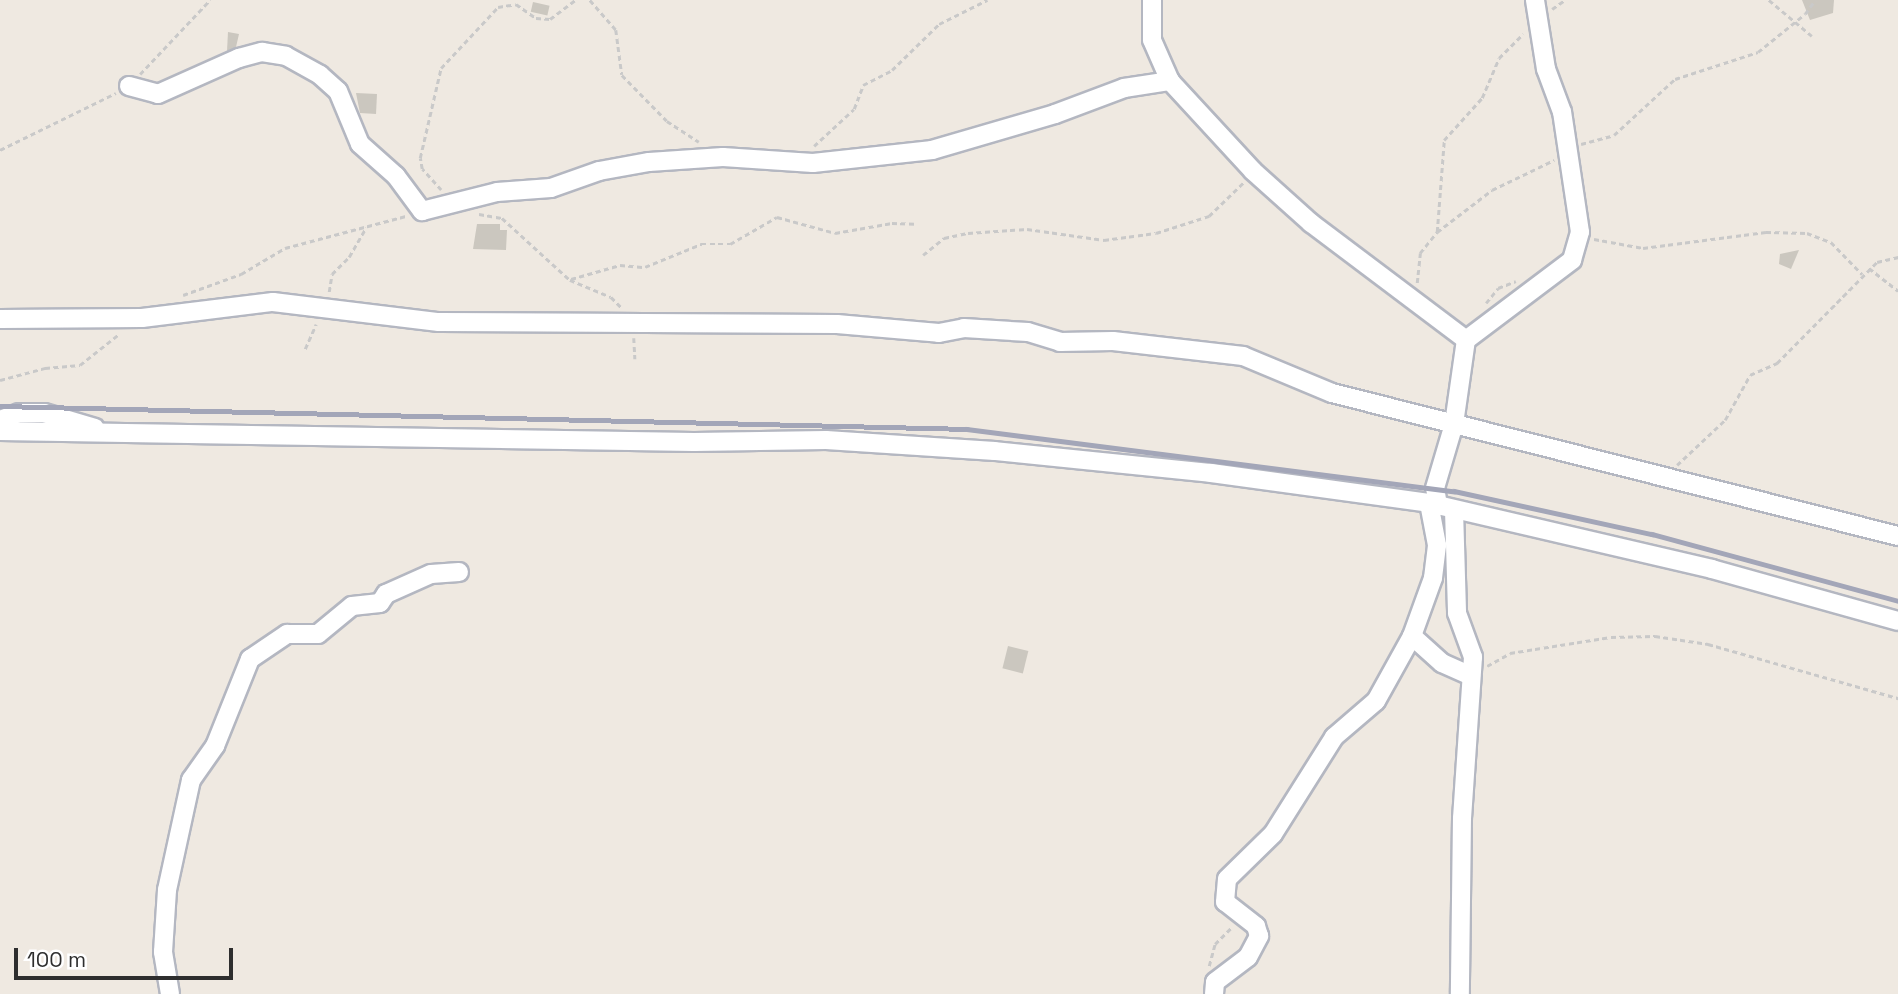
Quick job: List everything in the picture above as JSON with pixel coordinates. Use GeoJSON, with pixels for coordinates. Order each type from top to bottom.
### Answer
{"type":"FeatureCollection","features":[{"type":"Feature","properties":{"kind":"street"},"geometry":{"type":"LineString","coordinates":[[1152,0],[1152,40],[1170,81],[1253,171],[1311,223],[1466,340]]}},
{"type":"Feature","properties":{"kind":"street"},"geometry":{"type":"LineString","coordinates":[[1460,994],[1462,818],[1473,652],[1457,613],[1435,488],[1454,424],[1466,340],[1553,277],[1572,260],[1580,232],[1562,112],[1546,69],[1538,9]]}},
{"type":"Feature","properties":{"kind":"street"},"geometry":{"type":"LineString","coordinates":[[129,86],[158,94],[239,58],[262,52],[286,56],[320,75],[338,91],[360,144],[396,176],[422,211],[498,192],[551,188],[599,171],[649,162],[723,157],[813,163],[932,149],[1055,114],[1124,88],[1170,81]]}},
{"type":"Feature","properties":{"kind":"street"},"geometry":{"type":"LineString","coordinates":[[0,319],[142,318],[273,302],[402,321],[837,324],[939,333],[964,328],[1028,332],[1060,342],[1113,341],[1243,356],[1332,393],[1898,536]]}},
{"type":"Feature","properties":{"kind":"street"},"geometry":{"type":"LineString","coordinates":[[0,421],[19,413],[44,412],[111,433]]}},
{"type":"Feature","properties":{"kind":"street"},"geometry":{"type":"LineString","coordinates":[[0,431],[826,440],[1211,472],[1440,506],[1712,569],[1898,621]]}},
{"type":"Feature","properties":{"kind":"street"},"geometry":{"type":"LineString","coordinates":[[1214,988],[1248,957],[1258,941],[1256,926],[1233,911],[1225,902],[1227,879],[1273,834],[1334,737],[1376,701],[1412,636],[1434,567],[1440,506]]}},
{"type":"Feature","properties":{"kind":"street"},"geometry":{"type":"LineString","coordinates":[[170,994],[163,952],[167,890],[191,780],[215,746],[250,659],[286,634],[317,634],[352,606],[380,603],[386,594],[431,574],[459,572]]}},
{"type":"Feature","properties":{"kind":"street"},"geometry":{"type":"LineString","coordinates":[[1412,636],[1442,663],[1471,676]]}},
{"type":"Feature","properties":{"kind":"path"},"geometry":{"type":"LineString","coordinates":[[0,150],[129,86],[210,0]]}},
{"type":"Feature","properties":{"kind":"path"},"geometry":{"type":"LineString","coordinates":[[575,0],[550,19],[536,18],[516,4],[498,6],[441,68],[420,158],[428,177],[455,202],[476,213],[502,218],[570,280],[611,297],[630,324],[635,359]]}},
{"type":"Feature","properties":{"kind":"path"},"geometry":{"type":"LineString","coordinates":[[591,1],[597,0]]}},
{"type":"Feature","properties":{"kind":"path"},"geometry":{"type":"LineString","coordinates":[[789,161],[838,127],[859,102],[863,85],[892,70],[939,24],[988,0]]}},
{"type":"Feature","properties":{"kind":"path"},"geometry":{"type":"LineString","coordinates":[[1437,232],[1440,155],[1447,134],[1482,98],[1499,58],[1538,9],[1565,0]]}},
{"type":"Feature","properties":{"kind":"path"},"geometry":{"type":"LineString","coordinates":[[1769,0],[1812,36]]}},
{"type":"Feature","properties":{"kind":"path"},"geometry":{"type":"LineString","coordinates":[[1419,306],[1420,253],[1437,232],[1492,190],[1534,173],[1597,136],[1614,135],[1675,79],[1758,52],[1795,22],[1815,0]]}},
{"type":"Feature","properties":{"kind":"path"},"geometry":{"type":"LineString","coordinates":[[591,1],[616,30],[622,75],[667,121],[723,157]]}},
{"type":"Feature","properties":{"kind":"path"},"geometry":{"type":"LineString","coordinates":[[923,255],[944,238],[968,233],[1027,229],[1104,240],[1156,233],[1209,216],[1224,207],[1253,171]]}},
{"type":"Feature","properties":{"kind":"path"},"geometry":{"type":"LineString","coordinates":[[570,280],[620,265],[645,267],[701,244],[730,244],[777,217],[835,233],[892,223],[915,224]]}},
{"type":"Feature","properties":{"kind":"path"},"geometry":{"type":"LineString","coordinates":[[305,349],[325,310],[332,274],[349,257],[366,227]]}},
{"type":"Feature","properties":{"kind":"path"},"geometry":{"type":"LineString","coordinates":[[1577,245],[1600,239],[1643,248],[1766,232],[1807,233],[1831,242],[1862,274]]}},
{"type":"Feature","properties":{"kind":"path"},"geometry":{"type":"LineString","coordinates":[[1676,466],[1725,420],[1750,375],[1777,363],[1869,268],[1898,257]]}},
{"type":"Feature","properties":{"kind":"path"},"geometry":{"type":"LineString","coordinates":[[1869,268],[1898,291]]}},
{"type":"Feature","properties":{"kind":"path"},"geometry":{"type":"LineString","coordinates":[[1483,311],[1497,288],[1521,280]]}},
{"type":"Feature","properties":{"kind":"path"},"geometry":{"type":"LineString","coordinates":[[1471,676],[1510,653],[1611,637],[1655,636],[1708,644],[1898,698]]}},
{"type":"Feature","properties":{"kind":"path"},"geometry":{"type":"LineString","coordinates":[[1214,988],[1209,967],[1211,951],[1230,929],[1233,911]]}},
{"type":"Feature","properties":{"kind":"building"},"geometry":{"type":"Polygon","coordinates":[[[1802,0],[1834,0],[1833,13],[1810,20],[1802,0]]]}},
{"type":"Feature","properties":{"kind":"building"},"geometry":{"type":"Polygon","coordinates":[[[533,2],[550,6],[547,16],[531,12],[533,2]]]}},
{"type":"Feature","properties":{"kind":"building"},"geometry":{"type":"Polygon","coordinates":[[[228,32],[239,34],[236,47],[227,51],[228,32]]]}},
{"type":"Feature","properties":{"kind":"building"},"geometry":{"type":"Polygon","coordinates":[[[356,93],[377,94],[376,114],[360,113],[356,93]]]}},
{"type":"Feature","properties":{"kind":"building"},"geometry":{"type":"Polygon","coordinates":[[[477,224],[500,224],[500,230],[507,230],[506,250],[473,249],[477,224]]]}},
{"type":"Feature","properties":{"kind":"building"},"geometry":{"type":"Polygon","coordinates":[[[1799,250],[1791,269],[1779,264],[1780,254],[1799,250]]]}},
{"type":"Feature","properties":{"kind":"building"},"geometry":{"type":"Polygon","coordinates":[[[1008,646],[1028,651],[1023,673],[1002,668],[1008,646]]]}},
{"type":"Feature","properties":{"kind":"railway"},"geometry":{"type":"LineString","coordinates":[[0,406],[967,429],[1454,491],[1652,534],[1898,601]]}}]}
